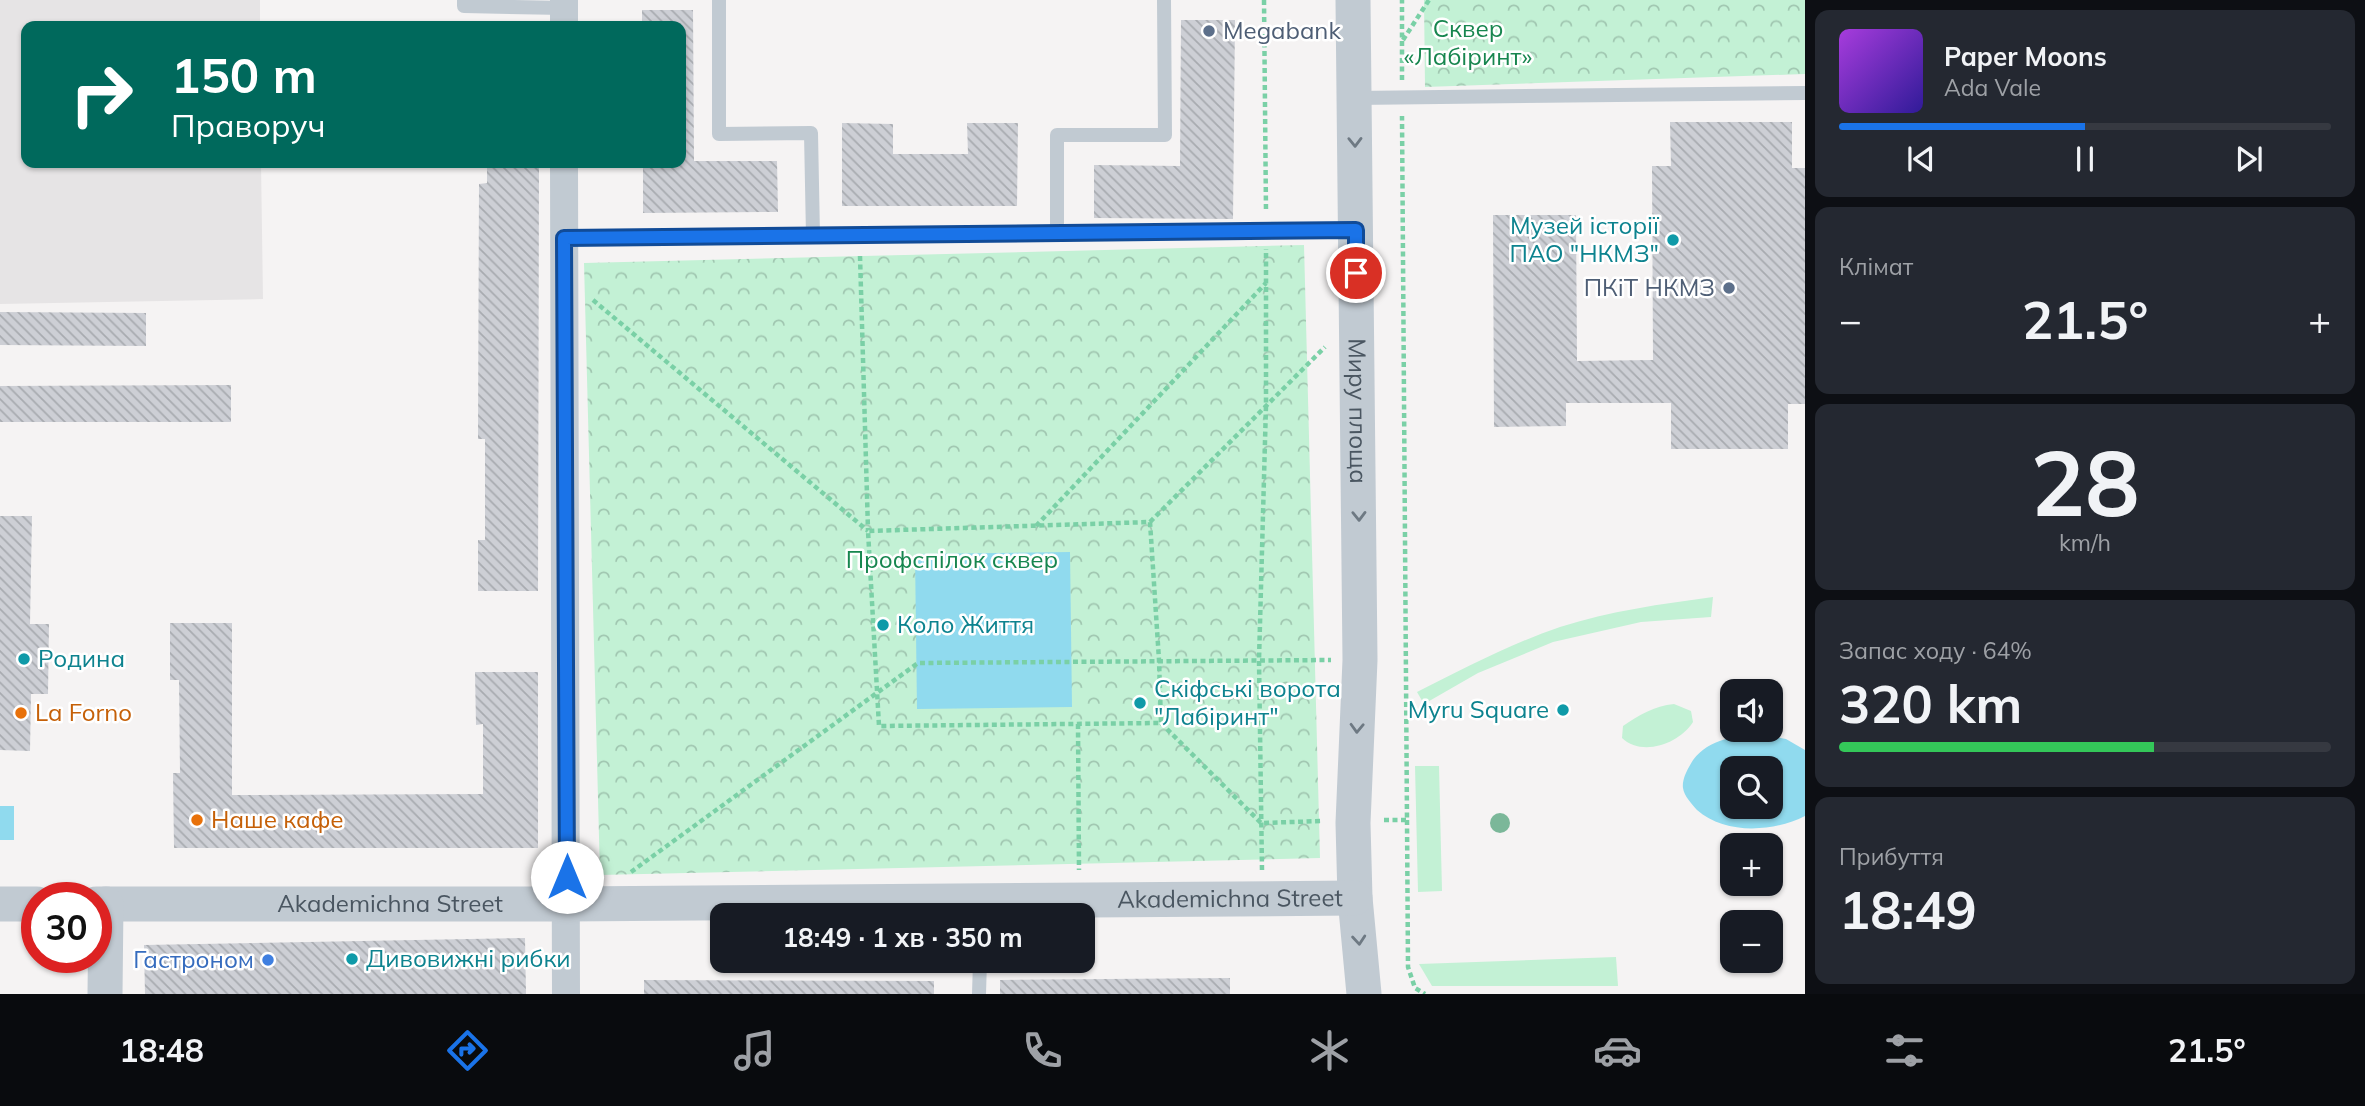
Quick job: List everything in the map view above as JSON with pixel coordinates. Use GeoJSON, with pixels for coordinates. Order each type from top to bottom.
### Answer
{"type":"FeatureCollection","features":[{"type":"Feature","properties":{"kind":"street","name":"Миру площа"},"geometry":{"type":"LineString","coordinates":[[1353,0],[1360,660],[1353,823],[1355,898],[1364,994]]}},
{"type":"Feature","properties":{"kind":"street"},"geometry":{"type":"LineString","coordinates":[[564,168],[577,904],[566,994]]}},
{"type":"Feature","properties":{"kind":"street","name":"Akademichna Street"},"geometry":{"type":"LineString","coordinates":[[1051,903],[1355,898]]}},
{"type":"Feature","properties":{"kind":"street"},"geometry":{"type":"LineString","coordinates":[[0,904],[21,904]]}},
{"type":"Feature","properties":{"kind":"street","name":"Akademichna Street"},"geometry":{"type":"LineString","coordinates":[[112,904],[710,905]]}},
{"type":"Feature","properties":{"kind":"street"},"geometry":{"type":"LineString","coordinates":[[104,973],[105,994]]}},
{"type":"Feature","properties":{"kind":"lane"},"geometry":{"type":"LineString","coordinates":[[464,0],[464,6],[564,11]]}},
{"type":"Feature","properties":{"kind":"lane"},"geometry":{"type":"LineString","coordinates":[[719,0],[719,134],[811,133],[813,236]]}},
{"type":"Feature","properties":{"kind":"lane"},"geometry":{"type":"LineString","coordinates":[[1057,234],[1057,135],[1165,135],[1164,0]]}},
{"type":"Feature","properties":{"kind":"lane"},"geometry":{"type":"LineString","coordinates":[[1354,98],[1805,93]]}},
{"type":"Feature","properties":{"kind":"lane"},"geometry":{"type":"LineString","coordinates":[[564,238],[1356,230]]}},
{"type":"Feature","properties":{"kind":"lane"},"geometry":{"type":"LineString","coordinates":[[979,973],[979,994]]}},
{"type":"Feature","properties":{"kind":"path"},"geometry":{"type":"LineString","coordinates":[[1262,899],[1259,660],[1266,405],[1265,0]]}},
{"type":"Feature","properties":{"kind":"path"},"geometry":{"type":"LineString","coordinates":[[1402,0],[1402,99]]}},
{"type":"Feature","properties":{"kind":"path"},"geometry":{"type":"LineString","coordinates":[[1402,42],[1429,0]]}},
{"type":"Feature","properties":{"kind":"path"},"geometry":{"type":"LineString","coordinates":[[860,236],[868,531],[879,726],[1161,723]]}},
{"type":"Feature","properties":{"kind":"path"},"geometry":{"type":"LineString","coordinates":[[564,276],[868,531],[1150,522],[1356,316]]}},
{"type":"Feature","properties":{"kind":"path"},"geometry":{"type":"LineString","coordinates":[[1036,526],[1266,282]]}},
{"type":"Feature","properties":{"kind":"path"},"geometry":{"type":"LineString","coordinates":[[1150,522],[1161,723],[1261,823]]}},
{"type":"Feature","properties":{"kind":"path"},"geometry":{"type":"LineString","coordinates":[[577,904],[918,663],[1360,660]]}},
{"type":"Feature","properties":{"kind":"path"},"geometry":{"type":"LineString","coordinates":[[1078,724],[1080,901]]}},
{"type":"Feature","properties":{"kind":"path"},"geometry":{"type":"LineString","coordinates":[[1407,820],[1408,967],[1415,988],[1424,994]]}},
{"type":"Feature","properties":{"kind":"shaded area"},"geometry":{"type":"Polygon","coordinates":[[[0,0],[260,0],[260,21],[21,21],[21,168],[261,168],[263,299],[0,304],[0,0]]]}},
{"type":"Feature","properties":{"kind":"green space","name":"Сквер «Лабіринт»"},"geometry":{"type":"Polygon","coordinates":[[[1424,0],[1805,0],[1805,74],[1425,87],[1424,0]]]}},
{"type":"Feature","properties":{"kind":"green space","name":"Профспілок сквер"},"geometry":{"type":"Polygon","coordinates":[[[1304,245],[1320,858],[600,875],[584,263],[1304,245]]]}},
{"type":"Feature","properties":{"kind":"green space"},"geometry":{"type":"Polygon","coordinates":[[[1713,597],[1711,617],[1641,622],[1553,642],[1478,673],[1424,704],[1417,692],[1505,649],[1560,627],[1617,612],[1713,597]]]}},
{"type":"Feature","properties":{"kind":"green space"},"geometry":{"type":"Polygon","coordinates":[[[1674,704],[1691,711],[1693,722],[1670,742],[1640,747],[1622,738],[1623,726],[1629,722],[1653,709],[1674,704]]]}},
{"type":"Feature","properties":{"kind":"green space"},"geometry":{"type":"Polygon","coordinates":[[[1415,766],[1439,766],[1442,891],[1418,892],[1415,766]]]}},
{"type":"Feature","properties":{"kind":"green space"},"geometry":{"type":"Polygon","coordinates":[[[1616,957],[1618,986],[1432,986],[1419,964],[1616,957]]]}},
{"type":"Feature","properties":{"kind":"water"},"geometry":{"type":"Polygon","coordinates":[[[1070,552],[1072,707],[917,709],[915,554],[1070,552]]]}},
{"type":"Feature","properties":{"kind":"water"},"geometry":{"type":"Polygon","coordinates":[[[1783,738],[1805,750],[1805,816],[1779,825],[1750,828],[1721,824],[1697,810],[1688,800],[1683,782],[1701,751],[1718,742],[1783,742],[1783,738]]]}},
{"type":"Feature","properties":{"kind":"water"},"geometry":{"type":"Polygon","coordinates":[[[0,806],[14,806],[14,840],[0,840],[0,806]]]}},
{"type":"Feature","properties":{"kind":"building"},"geometry":{"type":"Polygon","coordinates":[[[642,10],[693,10],[694,161],[777,161],[778,212],[643,213],[643,168],[686,168],[686,21],[642,21],[642,10]]]}},
{"type":"Feature","properties":{"kind":"building"},"geometry":{"type":"Polygon","coordinates":[[[1181,20],[1235,20],[1233,219],[1094,218],[1094,165],[1180,166],[1181,20]]]}},
{"type":"Feature","properties":{"kind":"building","name":"ПКіТ НКМЗ"},"geometry":{"type":"Polygon","coordinates":[[[1670,122],[1792,122],[1792,168],[1805,168],[1805,404],[1788,404],[1788,449],[1671,449],[1671,403],[1566,403],[1566,426],[1494,427],[1493,215],[1576,215],[1577,361],[1653,360],[1652,166],[1671,166],[1670,122]]]}},
{"type":"Feature","properties":{"kind":"building"},"geometry":{"type":"Polygon","coordinates":[[[842,123],[893,124],[893,154],[968,154],[967,123],[1018,123],[1017,206],[842,206],[842,123]]]}},
{"type":"Feature","properties":{"kind":"building"},"geometry":{"type":"Polygon","coordinates":[[[487,168],[539,168],[538,591],[478,591],[478,540],[485,540],[485,439],[478,439],[479,184],[487,183],[487,168]]]}},
{"type":"Feature","properties":{"kind":"building"},"geometry":{"type":"Polygon","coordinates":[[[0,312],[146,313],[146,346],[0,345],[0,312]]]}},
{"type":"Feature","properties":{"kind":"building"},"geometry":{"type":"Polygon","coordinates":[[[231,385],[231,422],[0,422],[0,386],[231,385]]]}},
{"type":"Feature","properties":{"kind":"building","name":"Родина"},"geometry":{"type":"Polygon","coordinates":[[[0,516],[32,516],[30,624],[49,624],[48,694],[31,694],[30,751],[0,750],[0,516]]]}},
{"type":"Feature","properties":{"kind":"building"},"geometry":{"type":"Polygon","coordinates":[[[170,623],[232,623],[232,795],[483,794],[483,724],[476,725],[475,672],[538,672],[538,848],[174,848],[173,773],[180,773],[179,680],[170,680],[170,623]]]}},
{"type":"Feature","properties":{"kind":"building"},"geometry":{"type":"Polygon","coordinates":[[[525,938],[526,994],[145,994],[144,945],[525,938]]]}},
{"type":"Feature","properties":{"kind":"building"},"geometry":{"type":"Polygon","coordinates":[[[1230,978],[1230,994],[1000,994],[1000,980],[1230,978]]]}},
{"type":"Feature","properties":{"kind":"building"},"geometry":{"type":"Polygon","coordinates":[[[644,980],[934,981],[934,994],[644,994],[644,980]]]}},
{"type":"Feature","properties":{"kind":"place","name":"Megabank"},"geometry":{"type":"Point","coordinates":[1209,31]}},
{"type":"Feature","properties":{"kind":"place","name":"Музей історії ПАО \"НКМЗ\""},"geometry":{"type":"Point","coordinates":[1673,240]}},
{"type":"Feature","properties":{"kind":"place","name":"ПКіТ НКМЗ"},"geometry":{"type":"Point","coordinates":[1729,288]}},
{"type":"Feature","properties":{"kind":"place","name":"Коло Життя"},"geometry":{"type":"Point","coordinates":[883,625]}},
{"type":"Feature","properties":{"kind":"place","name":"Родина"},"geometry":{"type":"Point","coordinates":[24,659]}},
{"type":"Feature","properties":{"kind":"place","name":"Скіфські ворота \"Лабіринт\""},"geometry":{"type":"Point","coordinates":[1140,703]}},
{"type":"Feature","properties":{"kind":"place","name":"Myru Square"},"geometry":{"type":"Point","coordinates":[1563,710]}},
{"type":"Feature","properties":{"kind":"place","name":"La Forno"},"geometry":{"type":"Point","coordinates":[21,713]}},
{"type":"Feature","properties":{"kind":"place","name":"Наше кафе"},"geometry":{"type":"Point","coordinates":[197,820]}},
{"type":"Feature","properties":{"kind":"place","name":"Дивовижні рибки"},"geometry":{"type":"Point","coordinates":[352,959]}},
{"type":"Feature","properties":{"kind":"place","name":"Гастроном"},"geometry":{"type":"Point","coordinates":[268,960]}},
{"type":"Feature","properties":{"kind":"route"},"geometry":{"type":"LineString","coordinates":[[567,877],[564,238],[1356,230],[1356,273]]}}]}
